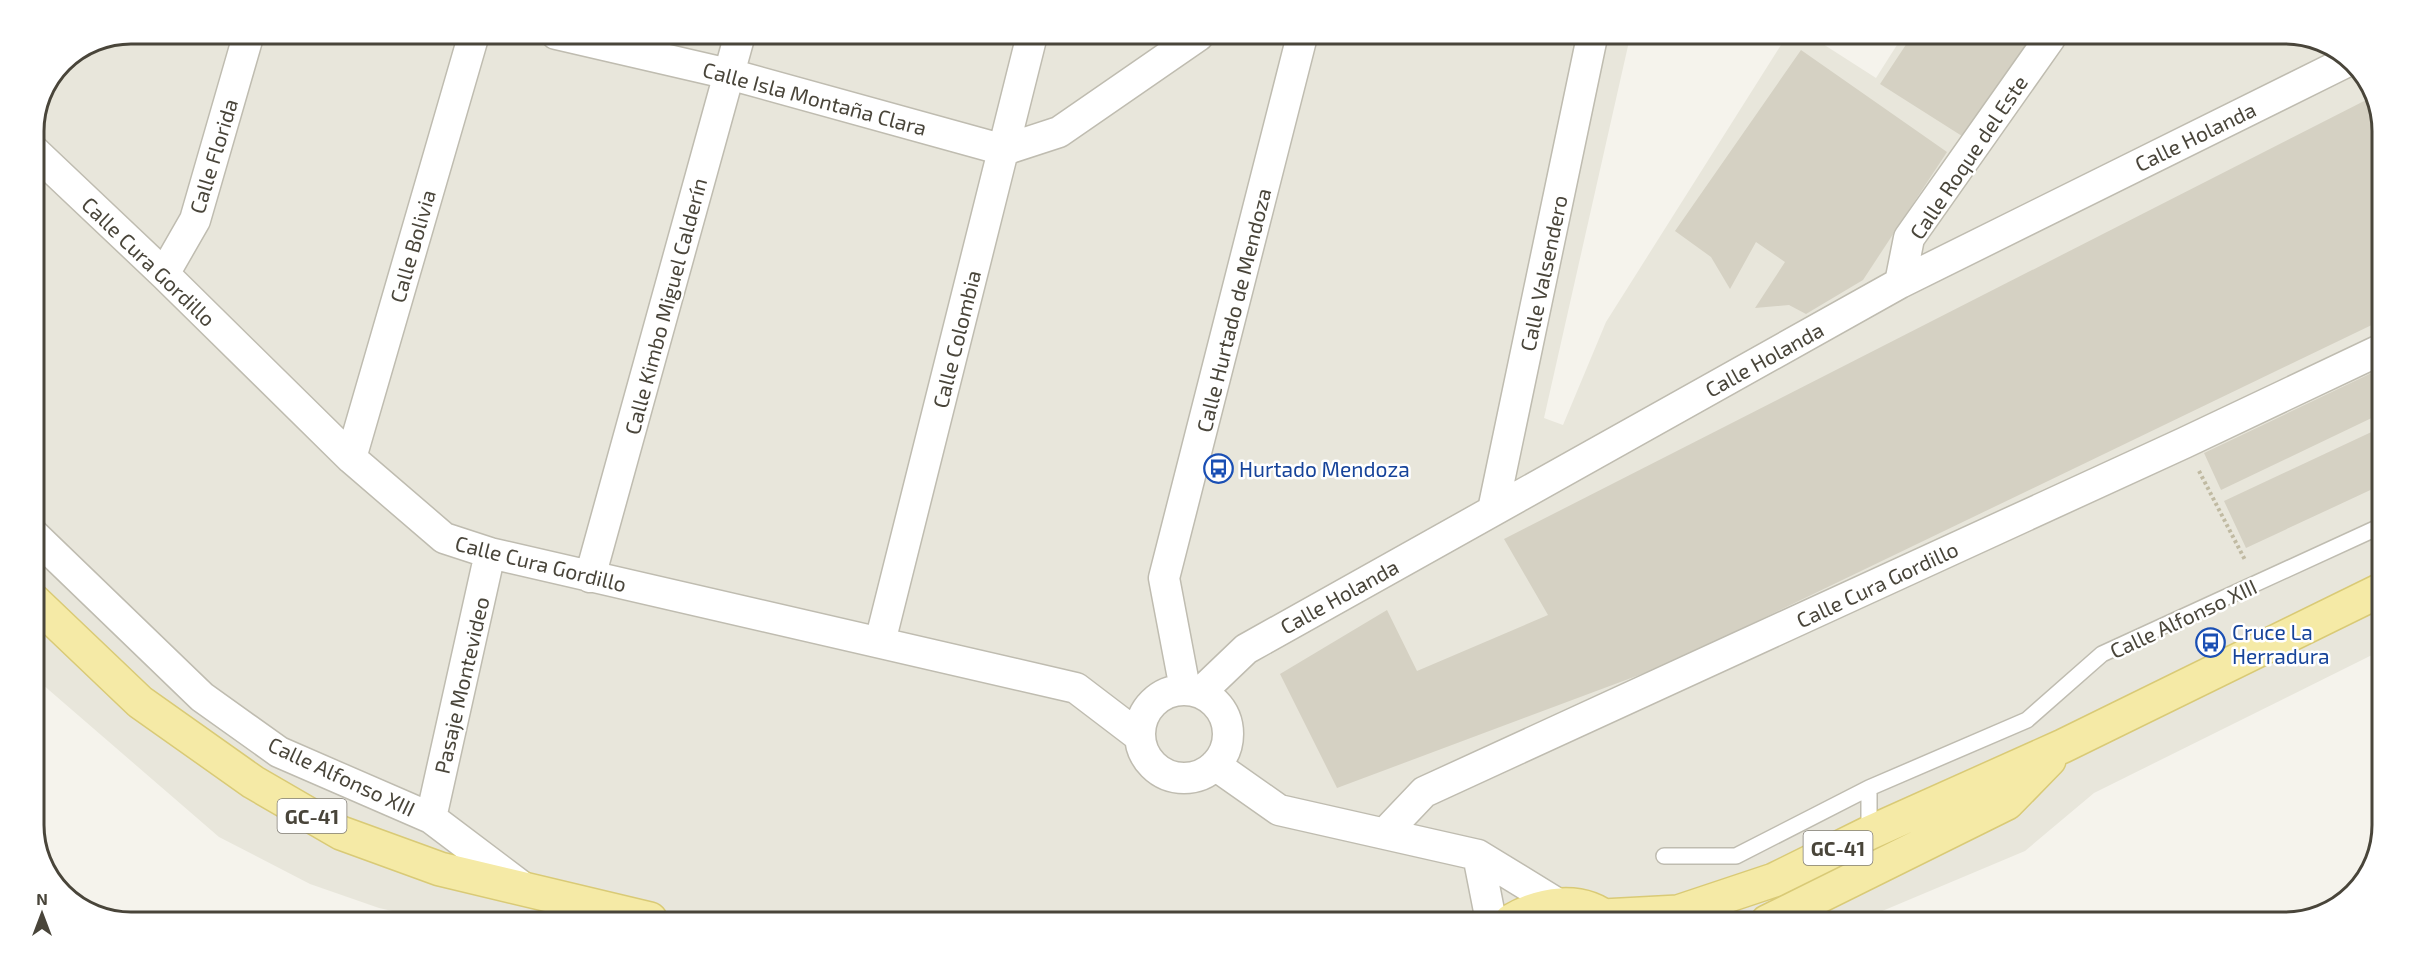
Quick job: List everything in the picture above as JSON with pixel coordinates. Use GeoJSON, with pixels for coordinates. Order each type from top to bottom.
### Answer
{"type":"FeatureCollection","features":[{"type":"Feature","properties":{"kind":"main road","name":"GC-41"},"geometry":{"type":"LineString","coordinates":[[1666,913],[1678,912],[1774,880],[1869,833],[2063,746],[2372,595]]}},
{"type":"Feature","properties":{"kind":"main road","name":"GC-41"},"geometry":{"type":"LineString","coordinates":[[44,610],[140,702],[253,782],[341,833],[440,869],[625,913]]}},
{"type":"Feature","properties":{"kind":"main road","name":"GC-41"},"geometry":{"type":"LineString","coordinates":[[1785,913],[2007,803],[2063,746]]}},
{"type":"Feature","properties":{"kind":"main road","name":"GC-41"},"geometry":{"type":"LineString","coordinates":[[1526,913],[1558,904],[1582,907],[1596,913]]}},
{"type":"Feature","properties":{"kind":"street","name":"Calle Florida"},"geometry":{"type":"LineString","coordinates":[[164,274],[195,220],[246,44]]}},
{"type":"Feature","properties":{"kind":"street","name":"Calle Bolivia"},"geometry":{"type":"LineString","coordinates":[[351,458],[471,44]]}},
{"type":"Feature","properties":{"kind":"street","name":"Calle Isla Montaña Clara"},"geometry":{"type":"LineString","coordinates":[[599,44],[729,74],[1004,150]]}},
{"type":"Feature","properties":{"kind":"street","name":"Calle Kimbo Miguel Calderín"},"geometry":{"type":"LineString","coordinates":[[590,577],[737,44]]}},
{"type":"Feature","properties":{"kind":"street","name":"Calle Colombia"},"geometry":{"type":"LineString","coordinates":[[880,642],[1030,44]]}},
{"type":"Feature","properties":{"kind":"street"},"geometry":{"type":"LineString","coordinates":[[1004,150],[1059,132],[1186,44]]}},
{"type":"Feature","properties":{"kind":"street","name":"Calle Hurtado de Mendoza"},"geometry":{"type":"LineString","coordinates":[[1193,691],[1164,578],[1300,44]]}},
{"type":"Feature","properties":{"kind":"street","name":"Calle Valsendero"},"geometry":{"type":"LineString","coordinates":[[1493,510],[1592,44]]}},
{"type":"Feature","properties":{"kind":"street","name":"Calle Roque del Este"},"geometry":{"type":"LineString","coordinates":[[1900,283],[1909,238],[2046,44]]}},
{"type":"Feature","properties":{"kind":"street","name":"Calle Holanda"},"geometry":{"type":"LineString","coordinates":[[1193,691],[1246,649],[1900,283],[2341,64]]}},
{"type":"Feature","properties":{"kind":"street","name":"Calle Cura Gordillo"},"geometry":{"type":"LineString","coordinates":[[44,160],[164,274],[319,430],[444,538],[490,553],[590,577],[1076,688],[1139,736]]}},
{"type":"Feature","properties":{"kind":"street","name":"Calle Cura Gordillo"},"geometry":{"type":"LineString","coordinates":[[1385,833],[1424,792],[2184,443],[2371,354]]}},
{"type":"Feature","properties":{"kind":"street","name":"Calle Alfonso XIII"},"geometry":{"type":"LineString","coordinates":[[44,545],[202,696],[279,752],[431,818],[525,889]]}},
{"type":"Feature","properties":{"kind":"street","name":"Pasaje Montevideo"},"geometry":{"type":"LineString","coordinates":[[431,818],[490,553]]}},
{"type":"Feature","properties":{"kind":"street"},"geometry":{"type":"LineString","coordinates":[[1193,691],[1214,701],[1223,712],[1228,727],[1228,743],[1215,765],[1203,774],[1183,778],[1168,776],[1151,764],[1142,751],[1139,736],[1143,716],[1151,703],[1164,694],[1193,691]]}},
{"type":"Feature","properties":{"kind":"street"},"geometry":{"type":"LineString","coordinates":[[1215,765],[1279,810],[1478,855],[1558,904]]}},
{"type":"Feature","properties":{"kind":"street"},"geometry":{"type":"LineString","coordinates":[[1478,855],[1489,913]]}},
{"type":"Feature","properties":{"kind":"lane","name":"Calle Alfonso XIII"},"geometry":{"type":"LineString","coordinates":[[1665,856],[1736,856],[1869,788],[2027,720],[2103,654],[2372,530]]}},
{"type":"Feature","properties":{"kind":"lane"},"geometry":{"type":"LineString","coordinates":[[1869,788],[1869,833]]}},
{"type":"Feature","properties":{"kind":"path"},"geometry":{"type":"LineString","coordinates":[[2184,443],[2257,583]]}},
{"type":"Feature","properties":{"kind":"shaded area"},"geometry":{"type":"Polygon","coordinates":[[[130,44],[1628,44],[1544,418],[1563,425],[1606,322],[1782,44],[1823,44],[1876,78],[1898,44],[2302,45],[2323,52],[2338,61],[2354,77],[2367,102],[2371,125],[2372,655],[2094,793],[2025,851],[1878,913],[401,913],[379,908],[310,884],[219,837],[44,686],[45,113],[58,82],[82,58],[97,50],[113,45],[130,44]]]}},
{"type":"Feature","properties":{"kind":"building"},"geometry":{"type":"Polygon","coordinates":[[[1906,44],[2037,44],[1973,143],[1880,84],[1906,44]]]}},
{"type":"Feature","properties":{"kind":"building"},"geometry":{"type":"Polygon","coordinates":[[[1801,50],[1947,152],[1863,280],[1806,314],[1789,305],[1755,308],[1785,262],[1756,242],[1730,289],[1711,257],[1675,231],[1801,50]]]}},
{"type":"Feature","properties":{"kind":"building"},"geometry":{"type":"Polygon","coordinates":[[[2366,100],[2371,125],[2371,325],[1666,665],[1337,788],[1280,674],[1387,610],[1417,671],[1548,615],[1504,539],[2366,100]]]}},
{"type":"Feature","properties":{"kind":"building"},"geometry":{"type":"Polygon","coordinates":[[[2371,373],[2371,418],[2221,490],[2204,453],[2371,373]]]}},
{"type":"Feature","properties":{"kind":"building"},"geometry":{"type":"Polygon","coordinates":[[[2371,432],[2372,489],[2246,548],[2224,501],[2371,432]]]}},
{"type":"Feature","properties":{"kind":"place","name":"Hurtado Mendoza"},"geometry":{"type":"Point","coordinates":[1218,468]}},
{"type":"Feature","properties":{"kind":"place","name":"Cruce La Herradura"},"geometry":{"type":"Point","coordinates":[2211,643]}}]}
